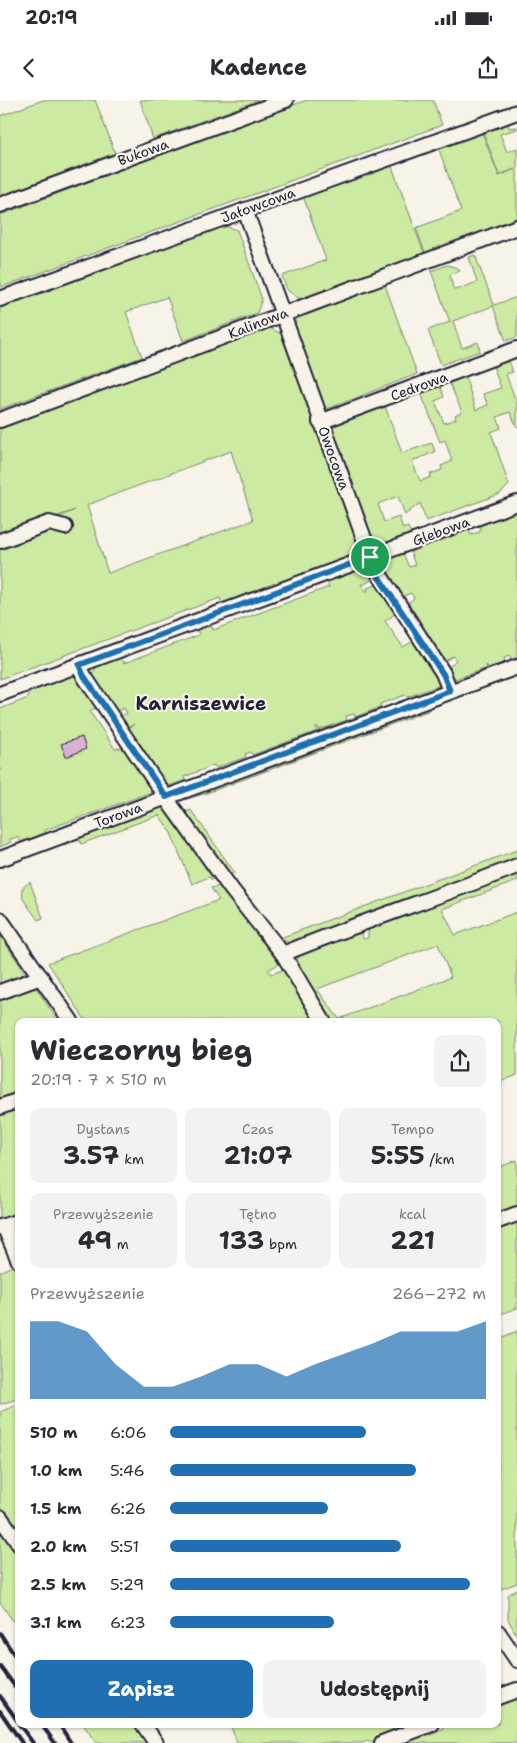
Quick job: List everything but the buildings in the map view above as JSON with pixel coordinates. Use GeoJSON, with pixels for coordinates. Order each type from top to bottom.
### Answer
{"type":"FeatureCollection","features":[{"type":"Feature","properties":{"kind":"street","name":"Bukowa"},"geometry":{"type":"LineString","coordinates":[[0,205],[286,100]]}},
{"type":"Feature","properties":{"kind":"street","name":"Jałowcowa"},"geometry":{"type":"LineString","coordinates":[[0,299],[517,112]]}},
{"type":"Feature","properties":{"kind":"street","name":"Owocowa"},"geometry":{"type":"LineString","coordinates":[[245,210],[320,422],[378,576],[443,674],[450,691]]}},
{"type":"Feature","properties":{"kind":"street","name":"Kalinowa"},"geometry":{"type":"LineString","coordinates":[[0,420],[517,227]]}},
{"type":"Feature","properties":{"kind":"street","name":"Cedrowa"},"geometry":{"type":"LineString","coordinates":[[320,422],[517,350]]}},
{"type":"Feature","properties":{"kind":"street","name":"Glebowa"},"geometry":{"type":"LineString","coordinates":[[0,694],[517,503]]}},
{"type":"Feature","properties":{"kind":"street"},"geometry":{"type":"LineString","coordinates":[[0,541],[49,523],[65,527]]}},
{"type":"Feature","properties":{"kind":"street"},"geometry":{"type":"LineString","coordinates":[[79,665],[84,676],[166,797],[232,890],[283,954],[320,1018]]}},
{"type":"Feature","properties":{"kind":"street","name":"Torowa"},"geometry":{"type":"LineString","coordinates":[[0,859],[517,667]]}},
{"type":"Feature","properties":{"kind":"street"},"geometry":{"type":"LineString","coordinates":[[283,954],[336,932],[422,903],[517,866]]}},
{"type":"Feature","properties":{"kind":"street"},"geometry":{"type":"LineString","coordinates":[[0,918],[69,1018]]}},
{"type":"Feature","properties":{"kind":"street"},"geometry":{"type":"LineString","coordinates":[[0,992],[40,977]]}},
{"type":"Feature","properties":{"kind":"street"},"geometry":{"type":"LineString","coordinates":[[0,1107],[15,1101]]}},
{"type":"Feature","properties":{"kind":"street"},"geometry":{"type":"LineString","coordinates":[[501,1220],[517,1214]]}},
{"type":"Feature","properties":{"kind":"street"},"geometry":{"type":"LineString","coordinates":[[15,1222],[2,1226],[15,1253]]}},
{"type":"Feature","properties":{"kind":"street"},"geometry":{"type":"LineString","coordinates":[[0,1517],[15,1538]]}},
{"type":"Feature","properties":{"kind":"street"},"geometry":{"type":"LineString","coordinates":[[501,1636],[517,1660]]}},
{"type":"Feature","properties":{"kind":"street"},"geometry":{"type":"LineString","coordinates":[[501,1696],[517,1690]]}},
{"type":"Feature","properties":{"kind":"street"},"geometry":{"type":"LineString","coordinates":[[147,1728],[156,1743]]}},
{"type":"Feature","properties":{"kind":"street"},"geometry":{"type":"LineString","coordinates":[[382,1743],[421,1728]]}},
{"type":"Feature","properties":{"kind":"green space"},"geometry":{"type":"Polygon","coordinates":[[[43,100],[95,100],[115,153],[0,196],[0,116],[43,100]]]}},
{"type":"Feature","properties":{"kind":"green space"},"geometry":{"type":"Polygon","coordinates":[[[140,100],[259,100],[153,139],[140,100]]]}},
{"type":"Feature","properties":{"kind":"green space"},"geometry":{"type":"Polygon","coordinates":[[[307,100],[433,100],[442,125],[2,287],[0,281],[0,215],[307,100]]]}},
{"type":"Feature","properties":{"kind":"green space"},"geometry":{"type":"Polygon","coordinates":[[[507,121],[509,128],[517,127],[517,129],[500,134],[507,152],[517,148],[517,218],[514,219],[515,221],[426,255],[416,228],[461,211],[438,147],[481,130],[499,176],[515,169],[499,175],[483,131],[507,121]]]}},
{"type":"Feature","properties":{"kind":"green space"},"geometry":{"type":"Polygon","coordinates":[[[391,164],[424,253],[300,299],[287,290],[282,276],[326,260],[303,196],[391,164]]]}},
{"type":"Feature","properties":{"kind":"green space"},"geometry":{"type":"Polygon","coordinates":[[[225,226],[237,230],[262,299],[257,313],[183,341],[167,297],[126,312],[142,357],[0,409],[0,308],[225,226]]]}},
{"type":"Feature","properties":{"kind":"green space"},"geometry":{"type":"Polygon","coordinates":[[[475,255],[494,305],[517,297],[517,337],[506,341],[493,306],[453,321],[462,348],[478,342],[480,351],[441,365],[428,330],[450,322],[431,271],[447,265],[458,268],[460,271],[450,275],[453,288],[456,290],[477,282],[469,257],[475,255]]]}},
{"type":"Feature","properties":{"kind":"green space"},"geometry":{"type":"Polygon","coordinates":[[[385,285],[417,374],[327,409],[322,406],[294,329],[297,317],[307,315],[385,285]]]}},
{"type":"Feature","properties":{"kind":"green space"},"geometry":{"type":"Polygon","coordinates":[[[270,328],[281,334],[359,545],[353,556],[222,606],[220,598],[0,679],[0,543],[75,510],[0,537],[0,428],[270,328]],[[231,451],[87,505],[108,573],[253,520],[231,451]]]}},
{"type":"Feature","properties":{"kind":"green space"},"geometry":{"type":"Polygon","coordinates":[[[508,361],[513,372],[506,374],[515,399],[517,399],[517,427],[510,412],[497,417],[501,428],[491,432],[509,485],[500,494],[426,521],[420,503],[405,515],[398,496],[378,504],[384,522],[399,517],[403,529],[408,527],[412,535],[384,545],[373,542],[369,538],[331,433],[337,420],[359,411],[364,414],[385,406],[402,453],[432,443],[435,452],[412,461],[420,481],[431,477],[430,474],[442,470],[441,466],[452,461],[445,440],[440,442],[421,393],[440,386],[444,397],[435,401],[444,423],[456,419],[455,415],[462,412],[449,382],[465,376],[476,410],[488,405],[483,394],[501,388],[493,366],[508,361]]]}},
{"type":"Feature","properties":{"kind":"green space"},"geometry":{"type":"Polygon","coordinates":[[[517,509],[517,657],[511,660],[509,656],[504,658],[505,662],[489,668],[486,665],[487,668],[455,679],[447,669],[456,660],[453,656],[445,661],[441,661],[404,606],[414,598],[411,593],[399,598],[382,566],[383,563],[387,558],[402,551],[409,567],[415,565],[409,548],[468,527],[471,535],[481,531],[479,523],[517,509]]]}},
{"type":"Feature","properties":{"kind":"green space"},"geometry":{"type":"Polygon","coordinates":[[[359,568],[365,570],[373,579],[365,584],[361,584],[366,591],[368,591],[367,588],[377,585],[396,613],[385,621],[403,647],[415,640],[439,679],[438,686],[380,704],[381,707],[355,717],[354,714],[346,716],[347,720],[319,730],[316,727],[317,731],[252,755],[251,752],[245,754],[246,757],[216,768],[214,765],[184,777],[185,780],[169,786],[164,784],[127,730],[134,724],[126,729],[119,717],[127,713],[124,708],[115,712],[93,678],[98,665],[120,655],[124,663],[199,635],[196,627],[210,622],[213,630],[329,587],[326,579],[359,568]]]}},
{"type":"Feature","properties":{"kind":"green space"},"geometry":{"type":"Polygon","coordinates":[[[71,675],[79,679],[98,706],[90,712],[115,749],[125,747],[152,787],[152,792],[45,830],[46,833],[21,842],[18,837],[10,839],[11,842],[0,847],[0,709],[28,698],[29,693],[38,686],[71,675]]]}},
{"type":"Feature","properties":{"kind":"green space"},"geometry":{"type":"Polygon","coordinates":[[[428,706],[430,710],[204,794],[180,801],[181,798],[428,706]]]}},
{"type":"Feature","properties":{"kind":"green space"},"geometry":{"type":"Polygon","coordinates":[[[159,806],[166,808],[216,878],[212,880],[209,877],[192,884],[170,831],[159,815],[81,844],[80,840],[64,845],[65,842],[159,806]]]}},
{"type":"Feature","properties":{"kind":"green space"},"geometry":{"type":"Polygon","coordinates":[[[191,810],[235,873],[224,873],[182,813],[191,810]]]}},
{"type":"Feature","properties":{"kind":"green space"},"geometry":{"type":"Polygon","coordinates":[[[517,850],[517,862],[338,925],[291,944],[280,938],[517,850]]]}},
{"type":"Feature","properties":{"kind":"green space"},"geometry":{"type":"Polygon","coordinates":[[[517,872],[517,881],[442,909],[455,935],[517,912],[517,1075],[501,1082],[501,1018],[342,1018],[451,977],[438,944],[317,989],[338,1018],[325,1018],[310,992],[308,982],[297,965],[298,954],[355,933],[361,934],[363,939],[368,938],[368,931],[372,925],[499,881],[517,872]]]}},
{"type":"Feature","properties":{"kind":"green space"},"geometry":{"type":"Polygon","coordinates":[[[30,882],[43,918],[38,920],[23,899],[22,888],[30,882]]]}},
{"type":"Feature","properties":{"kind":"green space"},"geometry":{"type":"Polygon","coordinates":[[[220,886],[228,894],[279,964],[268,970],[271,974],[285,969],[316,1018],[84,1018],[48,963],[219,900],[211,888],[220,886]]]}},
{"type":"Feature","properties":{"kind":"green space"},"geometry":{"type":"Polygon","coordinates":[[[0,935],[26,974],[25,977],[0,986],[0,935]]]}},
{"type":"Feature","properties":{"kind":"green space"},"geometry":{"type":"Polygon","coordinates":[[[35,986],[56,1018],[15,1018],[15,1096],[0,1102],[0,996],[35,986]]]}},
{"type":"Feature","properties":{"kind":"green space"},"geometry":{"type":"Polygon","coordinates":[[[15,1107],[15,1214],[0,1220],[0,1113],[15,1107]]]}},
{"type":"Feature","properties":{"kind":"green space"},"geometry":{"type":"Polygon","coordinates":[[[517,1160],[517,1208],[501,1214],[501,1167],[517,1160]]]}},
{"type":"Feature","properties":{"kind":"green space"},"geometry":{"type":"Polygon","coordinates":[[[517,1219],[517,1308],[501,1314],[501,1225],[517,1219]]]}},
{"type":"Feature","properties":{"kind":"green space"},"geometry":{"type":"Polygon","coordinates":[[[15,1264],[15,1399],[2,1404],[0,1404],[0,1272],[15,1264]]]}},
{"type":"Feature","properties":{"kind":"green space"},"geometry":{"type":"Polygon","coordinates":[[[517,1331],[517,1583],[501,1589],[501,1338],[517,1331]]]}},
{"type":"Feature","properties":{"kind":"green space"},"geometry":{"type":"Polygon","coordinates":[[[15,1406],[15,1532],[0,1509],[0,1412],[15,1406]]]}},
{"type":"Feature","properties":{"kind":"green space"},"geometry":{"type":"Polygon","coordinates":[[[0,1525],[15,1547],[15,1624],[0,1602],[0,1525]]]}},
{"type":"Feature","properties":{"kind":"green space"},"geometry":{"type":"Polygon","coordinates":[[[517,1589],[517,1636],[508,1619],[508,1595],[517,1589]]]}},
{"type":"Feature","properties":{"kind":"green space"},"geometry":{"type":"Polygon","coordinates":[[[517,1694],[517,1743],[394,1743],[425,1731],[431,1735],[444,1728],[501,1728],[501,1701],[517,1694]]]}},
{"type":"Feature","properties":{"kind":"green space"},"geometry":{"type":"Polygon","coordinates":[[[86,1728],[141,1728],[151,1743],[96,1743],[86,1728]]]}},
{"type":"Feature","properties":{"kind":"green space"},"geometry":{"type":"Polygon","coordinates":[[[231,1728],[410,1728],[371,1743],[368,1741],[362,1743],[237,1743],[231,1728]]]}},
{"type":"Feature","properties":{"kind":"railway"},"geometry":{"type":"LineString","coordinates":[[0,1633],[15,1656]]}},
{"type":"Feature","properties":{"kind":"railway"},"geometry":{"type":"LineString","coordinates":[[0,1666],[15,1687]]}},
{"type":"Feature","properties":{"kind":"railway"},"geometry":{"type":"LineString","coordinates":[[0,1696],[15,1717]]}},
{"type":"Feature","properties":{"kind":"railway"},"geometry":{"type":"LineString","coordinates":[[0,1711],[22,1743]]}},
{"type":"Feature","properties":{"kind":"railway"},"geometry":{"type":"LineString","coordinates":[[22,1728],[33,1743]]}},
{"type":"Feature","properties":{"kind":"railway"},"geometry":{"type":"LineString","coordinates":[[44,1728],[55,1743]]}},
{"type":"Feature","properties":{"kind":"railway"},"geometry":{"type":"LineString","coordinates":[[62,1728],[71,1743]]}},
{"type":"Feature","properties":{"kind":"district","name":"Karniszewice"},"geometry":{"type":"Point","coordinates":[201,703]}},
{"type":"Feature","properties":{"kind":"route"},"geometry":{"type":"LineString","coordinates":[[370,557],[378,576],[443,674],[450,691],[166,797],[84,676],[79,665],[370,557]]}}]}
